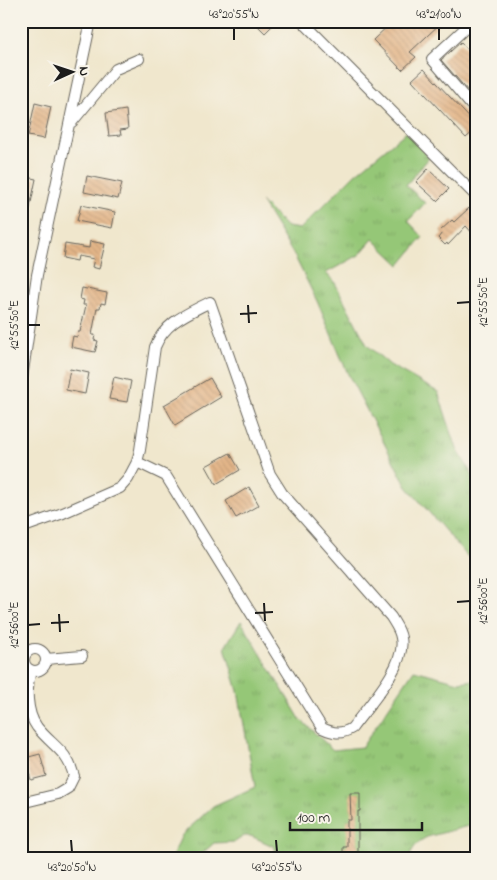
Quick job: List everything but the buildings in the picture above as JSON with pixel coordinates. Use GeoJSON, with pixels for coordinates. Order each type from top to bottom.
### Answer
{"type":"FeatureCollection","features":[{"type":"Feature","properties":{"kind":"street"},"geometry":{"type":"LineString","coordinates":[[21,385],[37,275],[91,21]]}},
{"type":"Feature","properties":{"kind":"street"},"geometry":{"type":"LineString","coordinates":[[302,21],[476,196]]}},
{"type":"Feature","properties":{"kind":"street"},"geometry":{"type":"LineString","coordinates":[[473,21],[432,59],[476,111]]}},
{"type":"Feature","properties":{"kind":"street"},"geometry":{"type":"LineString","coordinates":[[70,124],[116,69],[139,60]]}},
{"type":"Feature","properties":{"kind":"street"},"geometry":{"type":"LineString","coordinates":[[21,528],[120,488],[128,479],[137,462],[155,347],[159,338],[166,328],[210,302],[270,474],[282,493],[391,617],[398,628],[402,640],[402,650],[396,669],[352,728],[339,733],[330,732],[322,728],[166,476],[137,462]]}},
{"type":"Feature","properties":{"kind":"street"},"geometry":{"type":"LineString","coordinates":[[31,670],[24,662],[25,655],[30,650],[40,650],[46,659]]}},
{"type":"Feature","properties":{"kind":"street"},"geometry":{"type":"LineString","coordinates":[[46,659],[82,656]]}},
{"type":"Feature","properties":{"kind":"street"},"geometry":{"type":"LineString","coordinates":[[31,670],[42,668],[46,659]]}},
{"type":"Feature","properties":{"kind":"street"},"geometry":{"type":"LineString","coordinates":[[21,803],[58,794],[68,788],[74,776],[61,750],[36,726],[29,706],[28,681],[31,670]]}},
{"type":"Feature","properties":{"kind":"green space"},"geometry":{"type":"Polygon","coordinates":[[[406,132],[429,158],[406,185],[425,203],[408,221],[423,237],[400,265],[373,239],[359,255],[326,273],[335,283],[367,345],[390,365],[438,392],[457,449],[476,481],[476,566],[407,487],[348,374],[317,301],[295,257],[261,201],[287,227],[300,229],[354,175],[406,132]]]}},
{"type":"Feature","properties":{"kind":"green space"},"geometry":{"type":"Polygon","coordinates":[[[241,621],[300,719],[333,750],[362,747],[414,670],[459,682],[476,680],[476,828],[468,826],[427,837],[415,846],[408,859],[282,859],[273,846],[251,836],[244,836],[235,842],[214,843],[196,859],[171,859],[182,835],[213,806],[255,787],[238,691],[225,647],[241,621]]]}}]}
